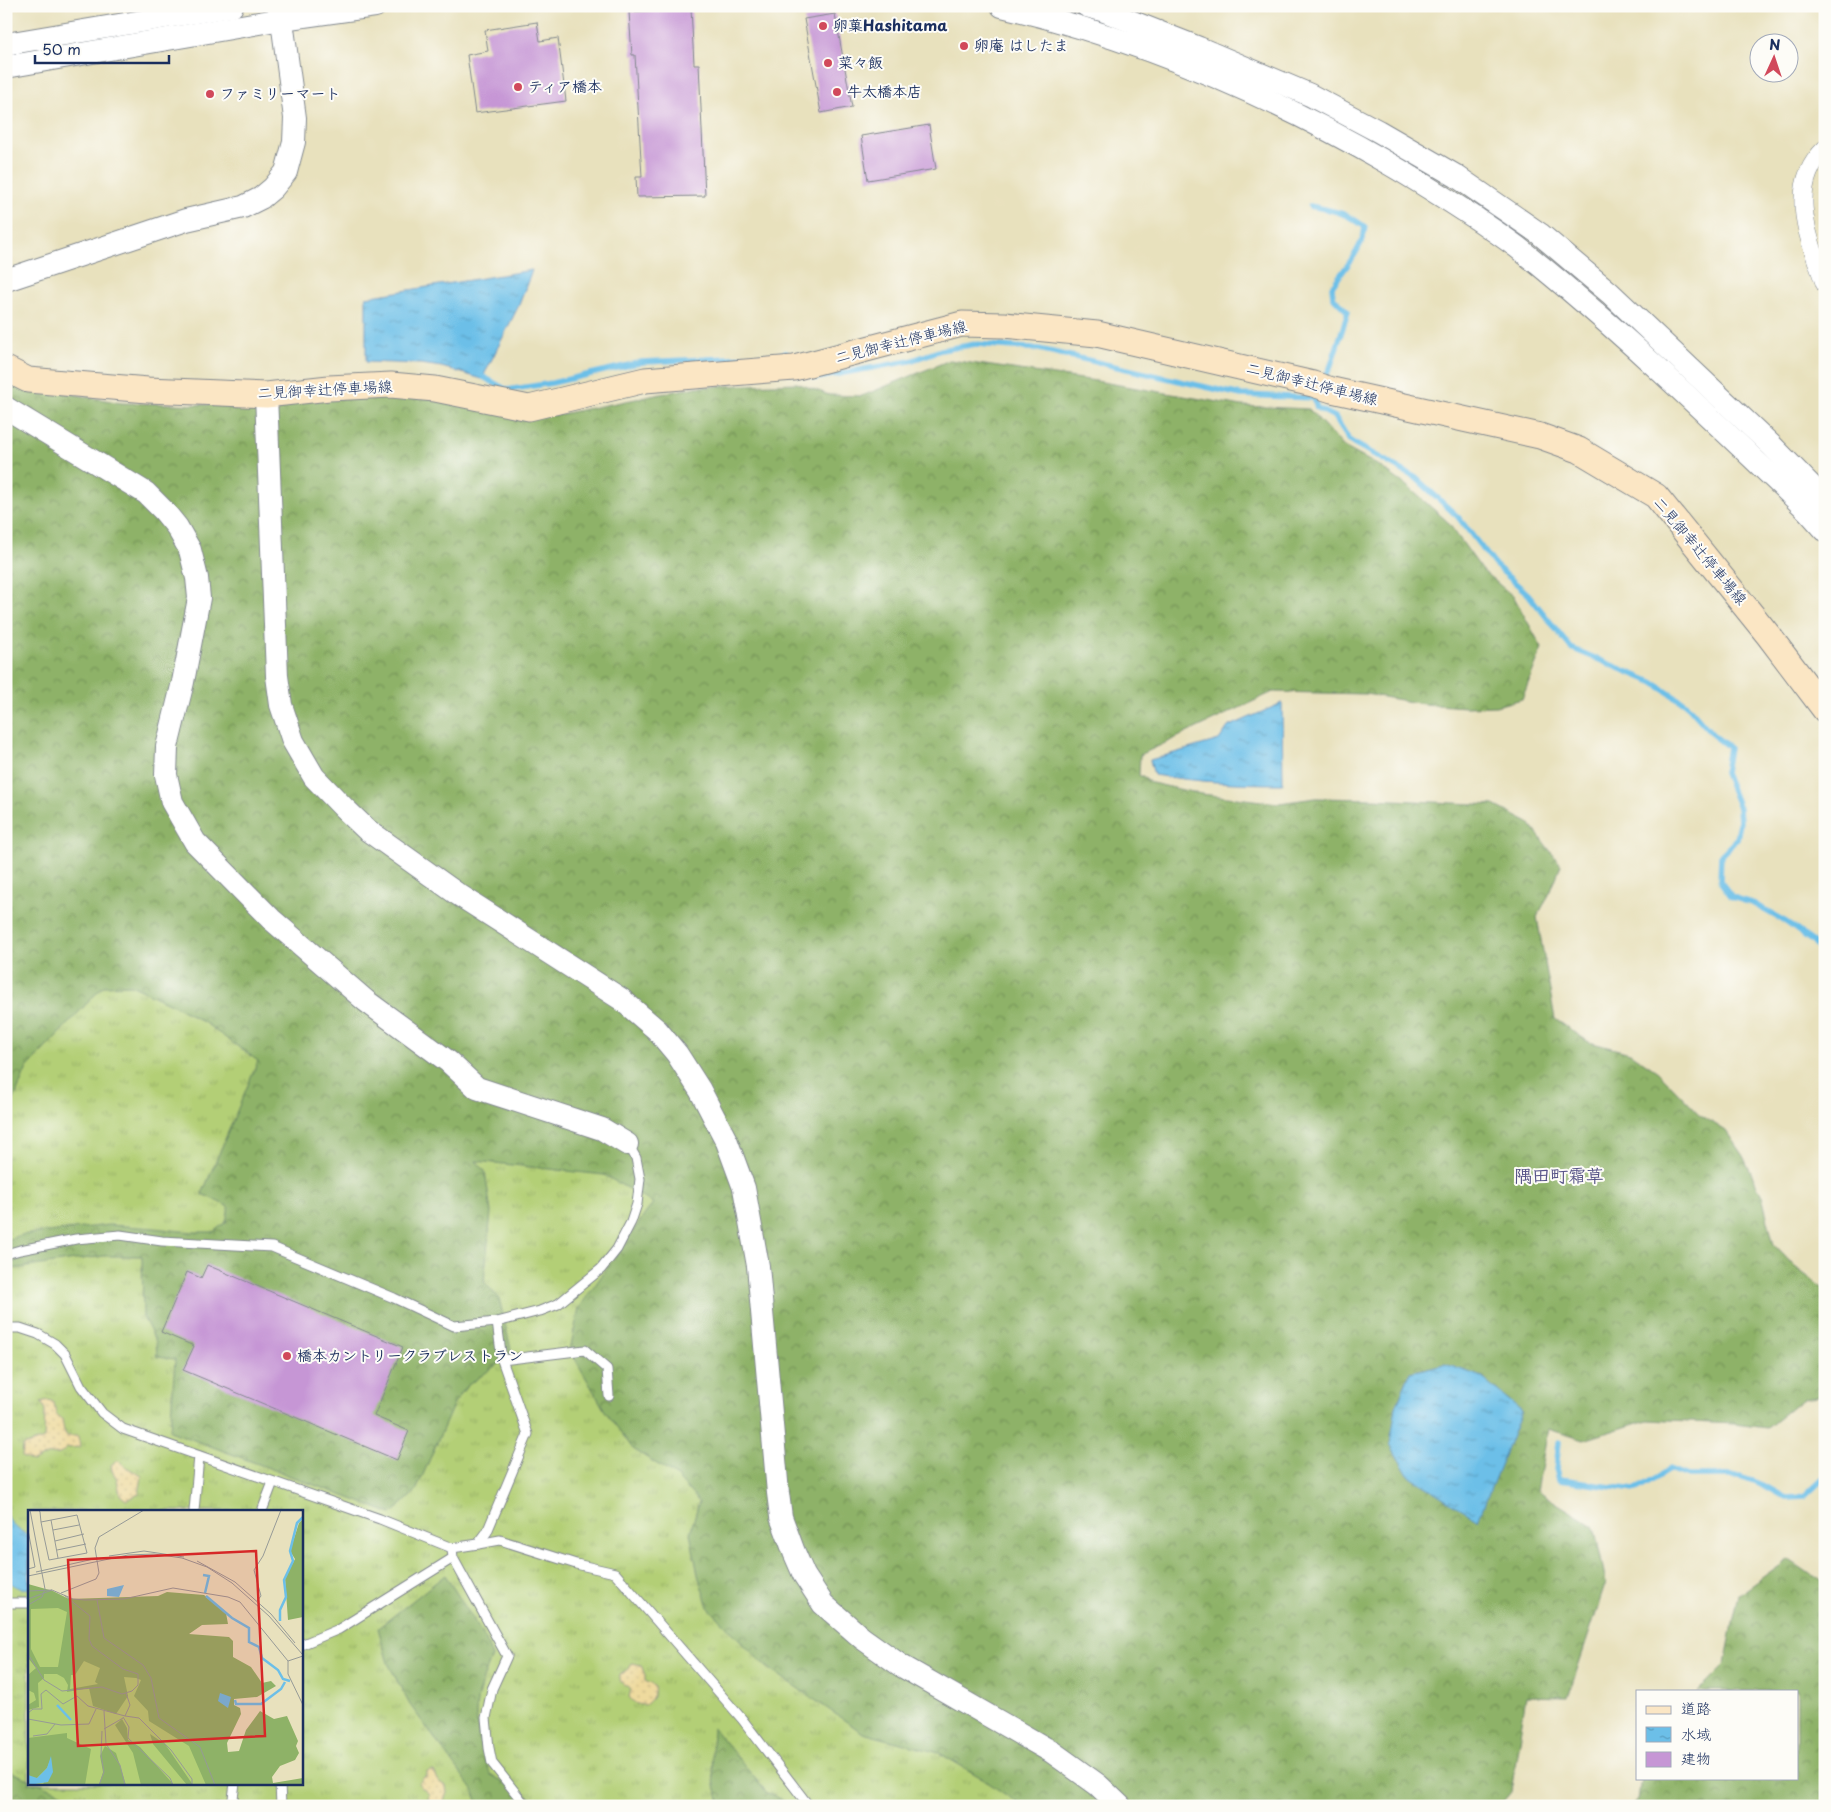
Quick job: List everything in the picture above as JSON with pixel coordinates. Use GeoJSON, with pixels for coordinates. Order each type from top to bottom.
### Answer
{"type":"FeatureCollection","features":[{"type":"Feature","properties":{"kind":"main road","name":"二見御幸辻停車場線"},"geometry":{"type":"LineString","coordinates":[[6,369],[28,380],[148,390],[266,395],[391,384],[435,389],[529,408],[646,380],[794,368],[962,324],[1004,325],[1097,334],[1540,436],[1579,450],[1656,496],[1769,636],[1825,710]]}},
{"type":"Feature","properties":{"kind":"street"},"geometry":{"type":"LineString","coordinates":[[6,44],[232,6]]}},
{"type":"Feature","properties":{"kind":"street"},"geometry":{"type":"LineString","coordinates":[[6,67],[281,12],[375,6]]}},
{"type":"Feature","properties":{"kind":"street"},"geometry":{"type":"LineString","coordinates":[[1002,6],[1110,36],[1263,97],[1345,138],[1427,186],[1514,245],[1588,305],[1664,374],[1819,498]]}},
{"type":"Feature","properties":{"kind":"street"},"geometry":{"type":"LineString","coordinates":[[1087,6],[1102,10],[1199,48],[1310,95],[1378,131],[1456,176],[1540,234],[1610,293],[1772,446],[1819,498],[1825,530]]}},
{"type":"Feature","properties":{"kind":"street"},"geometry":{"type":"LineString","coordinates":[[6,280],[186,220],[243,207],[261,198],[272,188],[286,172],[294,142],[295,118],[281,12]]}},
{"type":"Feature","properties":{"kind":"street"},"geometry":{"type":"LineString","coordinates":[[1825,149],[1815,158],[1811,167],[1804,185],[1802,206],[1806,230],[1825,284]]}},
{"type":"Feature","properties":{"kind":"street"},"geometry":{"type":"LineString","coordinates":[[266,395],[277,676],[281,705],[293,741],[314,777],[366,829],[456,893],[622,999],[657,1030],[677,1054],[700,1090],[727,1142],[744,1188],[758,1266],[781,1517],[804,1575],[823,1604],[862,1638],[900,1665],[1052,1752],[1098,1785],[1120,1806]]}},
{"type":"Feature","properties":{"kind":"street"},"geometry":{"type":"LineString","coordinates":[[6,408],[146,493],[173,521],[190,550],[197,578],[199,598],[168,748],[166,775],[172,802],[195,842],[271,919],[366,1001],[449,1062],[477,1088],[602,1129],[627,1144]]}},
{"type":"Feature","properties":{"kind":"lane"},"geometry":{"type":"LineString","coordinates":[[6,1254],[76,1239],[120,1235],[162,1241],[272,1247],[394,1298],[454,1326],[497,1322],[540,1312],[558,1304],[601,1270],[617,1249],[631,1222],[637,1204],[640,1179],[636,1158],[627,1144]]}},
{"type":"Feature","properties":{"kind":"lane"},"geometry":{"type":"LineString","coordinates":[[478,1544],[487,1532],[528,1434],[502,1360],[497,1322]]}},
{"type":"Feature","properties":{"kind":"lane"},"geometry":{"type":"LineString","coordinates":[[6,1328],[20,1328],[38,1334],[55,1344],[65,1354],[81,1386],[102,1413],[123,1429],[380,1519],[452,1548],[500,1540],[576,1564],[615,1573],[742,1719],[809,1806]]}},
{"type":"Feature","properties":{"kind":"lane"},"geometry":{"type":"LineString","coordinates":[[502,1360],[584,1350],[608,1370],[609,1396]]}},
{"type":"Feature","properties":{"kind":"lane"},"geometry":{"type":"LineString","coordinates":[[194,1510],[199,1456]]}},
{"type":"Feature","properties":{"kind":"lane"},"geometry":{"type":"LineString","coordinates":[[262,1510],[273,1482]]}},
{"type":"Feature","properties":{"kind":"lane"},"geometry":{"type":"LineString","coordinates":[[452,1548],[453,1558],[507,1656],[492,1689],[486,1718],[489,1748],[492,1763],[526,1806]]}},
{"type":"Feature","properties":{"kind":"lane"},"geometry":{"type":"LineString","coordinates":[[302,1645],[339,1628],[453,1558]]}},
{"type":"Feature","properties":{"kind":"lane"},"geometry":{"type":"LineString","coordinates":[[6,1603],[28,1603]]}},
{"type":"Feature","properties":{"kind":"lane"},"geometry":{"type":"LineString","coordinates":[[232,1806],[235,1784]]}},
{"type":"Feature","properties":{"kind":"lane"},"geometry":{"type":"LineString","coordinates":[[280,1784],[281,1806]]}},
{"type":"Feature","properties":{"kind":"green space"},"geometry":{"type":"Polygon","coordinates":[[[950,360],[1096,381],[1242,406],[1309,409],[1344,447],[1379,466],[1407,486],[1447,521],[1483,571],[1514,597],[1542,648],[1522,699],[1496,706],[1466,707],[1423,704],[1366,694],[1273,692],[1140,755],[1139,775],[1152,783],[1201,794],[1279,803],[1316,798],[1494,805],[1529,823],[1561,865],[1551,891],[1537,917],[1555,1019],[1589,1042],[1630,1053],[1658,1072],[1699,1114],[1726,1131],[1743,1156],[1762,1196],[1774,1245],[1795,1267],[1825,1290],[1825,1396],[1803,1399],[1767,1428],[1734,1424],[1647,1420],[1584,1440],[1548,1429],[1537,1491],[1594,1526],[1606,1582],[1568,1697],[1526,1696],[1511,1792],[1499,1806],[1022,1806],[980,1777],[939,1753],[863,1733],[764,1665],[708,1607],[698,1575],[690,1533],[699,1502],[676,1476],[633,1449],[605,1411],[570,1350],[579,1308],[653,1203],[604,1175],[476,1161],[485,1171],[491,1212],[484,1282],[499,1298],[512,1354],[467,1386],[454,1403],[416,1491],[392,1514],[170,1431],[175,1359],[157,1357],[156,1342],[143,1317],[142,1256],[103,1256],[6,1270],[6,1240],[21,1235],[109,1225],[190,1232],[213,1232],[226,1222],[229,1207],[202,1194],[258,1061],[205,1023],[175,1006],[131,985],[103,986],[27,1068],[6,1118],[6,382],[122,403],[215,405],[403,391],[518,415],[556,415],[696,387],[797,383],[829,395],[862,396],[950,360]],[[1445,1364],[1410,1372],[1396,1407],[1445,1364]]]}},
{"type":"Feature","properties":{"kind":"green space"},"geometry":{"type":"Polygon","coordinates":[[[6,425],[725,1159],[1107,1806],[6,1806],[6,425]]]}},
{"type":"Feature","properties":{"kind":"green space"},"geometry":{"type":"Polygon","coordinates":[[[1788,1559],[1825,1584],[1825,1806],[1633,1806],[1638,1800],[1641,1780],[1798,1780],[1798,1690],[1699,1690],[1725,1664],[1739,1594],[1788,1559]]]}},
{"type":"Feature","properties":{"kind":"green space"},"geometry":{"type":"Polygon","coordinates":[[[445,1575],[485,1638],[492,1657],[479,1691],[476,1706],[479,1737],[490,1774],[534,1800],[539,1806],[479,1806],[473,1790],[410,1705],[388,1663],[378,1628],[445,1575]]]}},
{"type":"Feature","properties":{"kind":"green space"},"geometry":{"type":"Polygon","coordinates":[[[713,1728],[768,1794],[799,1806],[722,1806],[715,1787],[712,1758],[713,1728]]]}},
{"type":"Feature","properties":{"kind":"green space"},"geometry":{"type":"Polygon","coordinates":[[[6,1770],[28,1779],[28,1784],[41,1784],[92,1806],[6,1806],[6,1770]]]}},
{"type":"Feature","properties":{"kind":"sand"},"geometry":{"type":"Polygon","coordinates":[[[48,1400],[54,1402],[56,1415],[62,1419],[67,1436],[78,1436],[80,1447],[67,1448],[60,1454],[47,1455],[33,1462],[22,1457],[23,1446],[44,1439],[45,1410],[41,1402],[48,1400]]]}},
{"type":"Feature","properties":{"kind":"sand"},"geometry":{"type":"Polygon","coordinates":[[[116,1461],[142,1476],[139,1494],[126,1500],[120,1495],[117,1479],[112,1471],[111,1465],[116,1461]]]}},
{"type":"Feature","properties":{"kind":"sand"},"geometry":{"type":"Polygon","coordinates":[[[633,1663],[641,1665],[645,1681],[654,1686],[652,1697],[645,1705],[632,1701],[629,1697],[631,1689],[620,1681],[620,1675],[629,1669],[633,1663]]]}},
{"type":"Feature","properties":{"kind":"sand"},"geometry":{"type":"Polygon","coordinates":[[[434,1771],[439,1782],[446,1786],[447,1793],[444,1800],[459,1806],[427,1806],[429,1794],[419,1783],[424,1777],[427,1777],[427,1772],[434,1771]]]}},
{"type":"Feature","properties":{"kind":"water"},"geometry":{"type":"Polygon","coordinates":[[[532,270],[519,305],[482,379],[442,367],[421,364],[366,362],[366,297],[532,270]]]}},
{"type":"Feature","properties":{"kind":"water"},"geometry":{"type":"Polygon","coordinates":[[[1282,703],[1283,784],[1218,782],[1154,775],[1150,760],[1219,740],[1228,727],[1282,703]]]}},
{"type":"Feature","properties":{"kind":"water"},"geometry":{"type":"Polygon","coordinates":[[[1445,1364],[1480,1376],[1522,1411],[1478,1520],[1408,1475],[1390,1444],[1396,1407],[1410,1372],[1445,1364]]]}},
{"type":"Feature","properties":{"kind":"water"},"geometry":{"type":"Polygon","coordinates":[[[6,1515],[16,1527],[28,1535],[28,1588],[19,1588],[6,1581],[6,1515]]]}},
{"type":"Feature","properties":{"kind":"building"},"geometry":{"type":"Polygon","coordinates":[[[691,8],[694,64],[699,64],[705,196],[637,197],[636,177],[642,177],[635,55],[632,55],[629,12],[691,8]]]}},
{"type":"Feature","properties":{"kind":"building"},"geometry":{"type":"Polygon","coordinates":[[[835,14],[852,107],[821,113],[804,19],[835,14]]]}},
{"type":"Feature","properties":{"kind":"building","name":"ティア橋本"},"geometry":{"type":"Polygon","coordinates":[[[537,22],[540,41],[558,38],[566,101],[475,113],[467,55],[488,51],[485,30],[537,22]]]}},
{"type":"Feature","properties":{"kind":"building"},"geometry":{"type":"Polygon","coordinates":[[[929,125],[936,169],[868,180],[861,136],[929,125]]]}},
{"type":"Feature","properties":{"kind":"building"},"geometry":{"type":"Polygon","coordinates":[[[207,1265],[403,1347],[374,1416],[409,1431],[397,1460],[183,1370],[194,1346],[161,1332],[187,1272],[201,1278],[207,1265]]]}},
{"type":"Feature","properties":{"kind":"waterway"},"geometry":{"type":"LineString","coordinates":[[1310,206],[1339,213],[1365,227],[1364,235],[1357,251],[1332,287],[1333,297],[1348,312],[1330,368],[1322,382]]}},
{"type":"Feature","properties":{"kind":"waterway"},"geometry":{"type":"LineString","coordinates":[[808,374],[816,378],[910,361],[941,350],[976,344],[1039,349],[1241,395],[1314,398],[1317,408],[1335,417],[1350,441],[1416,478],[1458,517],[1495,565],[1528,594],[1571,648],[1652,682],[1686,704],[1713,735],[1729,747],[1725,773],[1739,808],[1740,822],[1737,839],[1721,855],[1720,881],[1732,897],[1752,903],[1786,922],[1813,942],[1825,957]]}},
{"type":"Feature","properties":{"kind":"waterway"},"geometry":{"type":"LineString","coordinates":[[478,374],[507,390],[552,383],[642,362],[776,356],[786,353],[793,361]]}},
{"type":"Feature","properties":{"kind":"waterway"},"geometry":{"type":"LineString","coordinates":[[1559,1442],[1556,1470],[1559,1480],[1635,1490],[1670,1469],[1688,1476],[1741,1476],[1763,1485],[1786,1498],[1804,1497],[1825,1477]]}},
{"type":"Feature","properties":{"kind":"place","name":"卵菓Hashitama"},"geometry":{"type":"Point","coordinates":[823,26]}},
{"type":"Feature","properties":{"kind":"place","name":"卵庵 はしたま"},"geometry":{"type":"Point","coordinates":[964,46]}},
{"type":"Feature","properties":{"kind":"place","name":"菜々飯"},"geometry":{"type":"Point","coordinates":[828,63]}},
{"type":"Feature","properties":{"kind":"place","name":"ティア橋本"},"geometry":{"type":"Point","coordinates":[518,87]}},
{"type":"Feature","properties":{"kind":"place","name":"牛太橋本店"},"geometry":{"type":"Point","coordinates":[837,92]}},
{"type":"Feature","properties":{"kind":"place","name":"ファミリーマート"},"geometry":{"type":"Point","coordinates":[210,94]}},
{"type":"Feature","properties":{"kind":"place","name":"橋本カントリークラブレストラン"},"geometry":{"type":"Point","coordinates":[287,1356]}},
{"type":"Feature","properties":{"kind":"district","name":"隅田町霜草"},"geometry":{"type":"Point","coordinates":[1559,1176]}}]}
